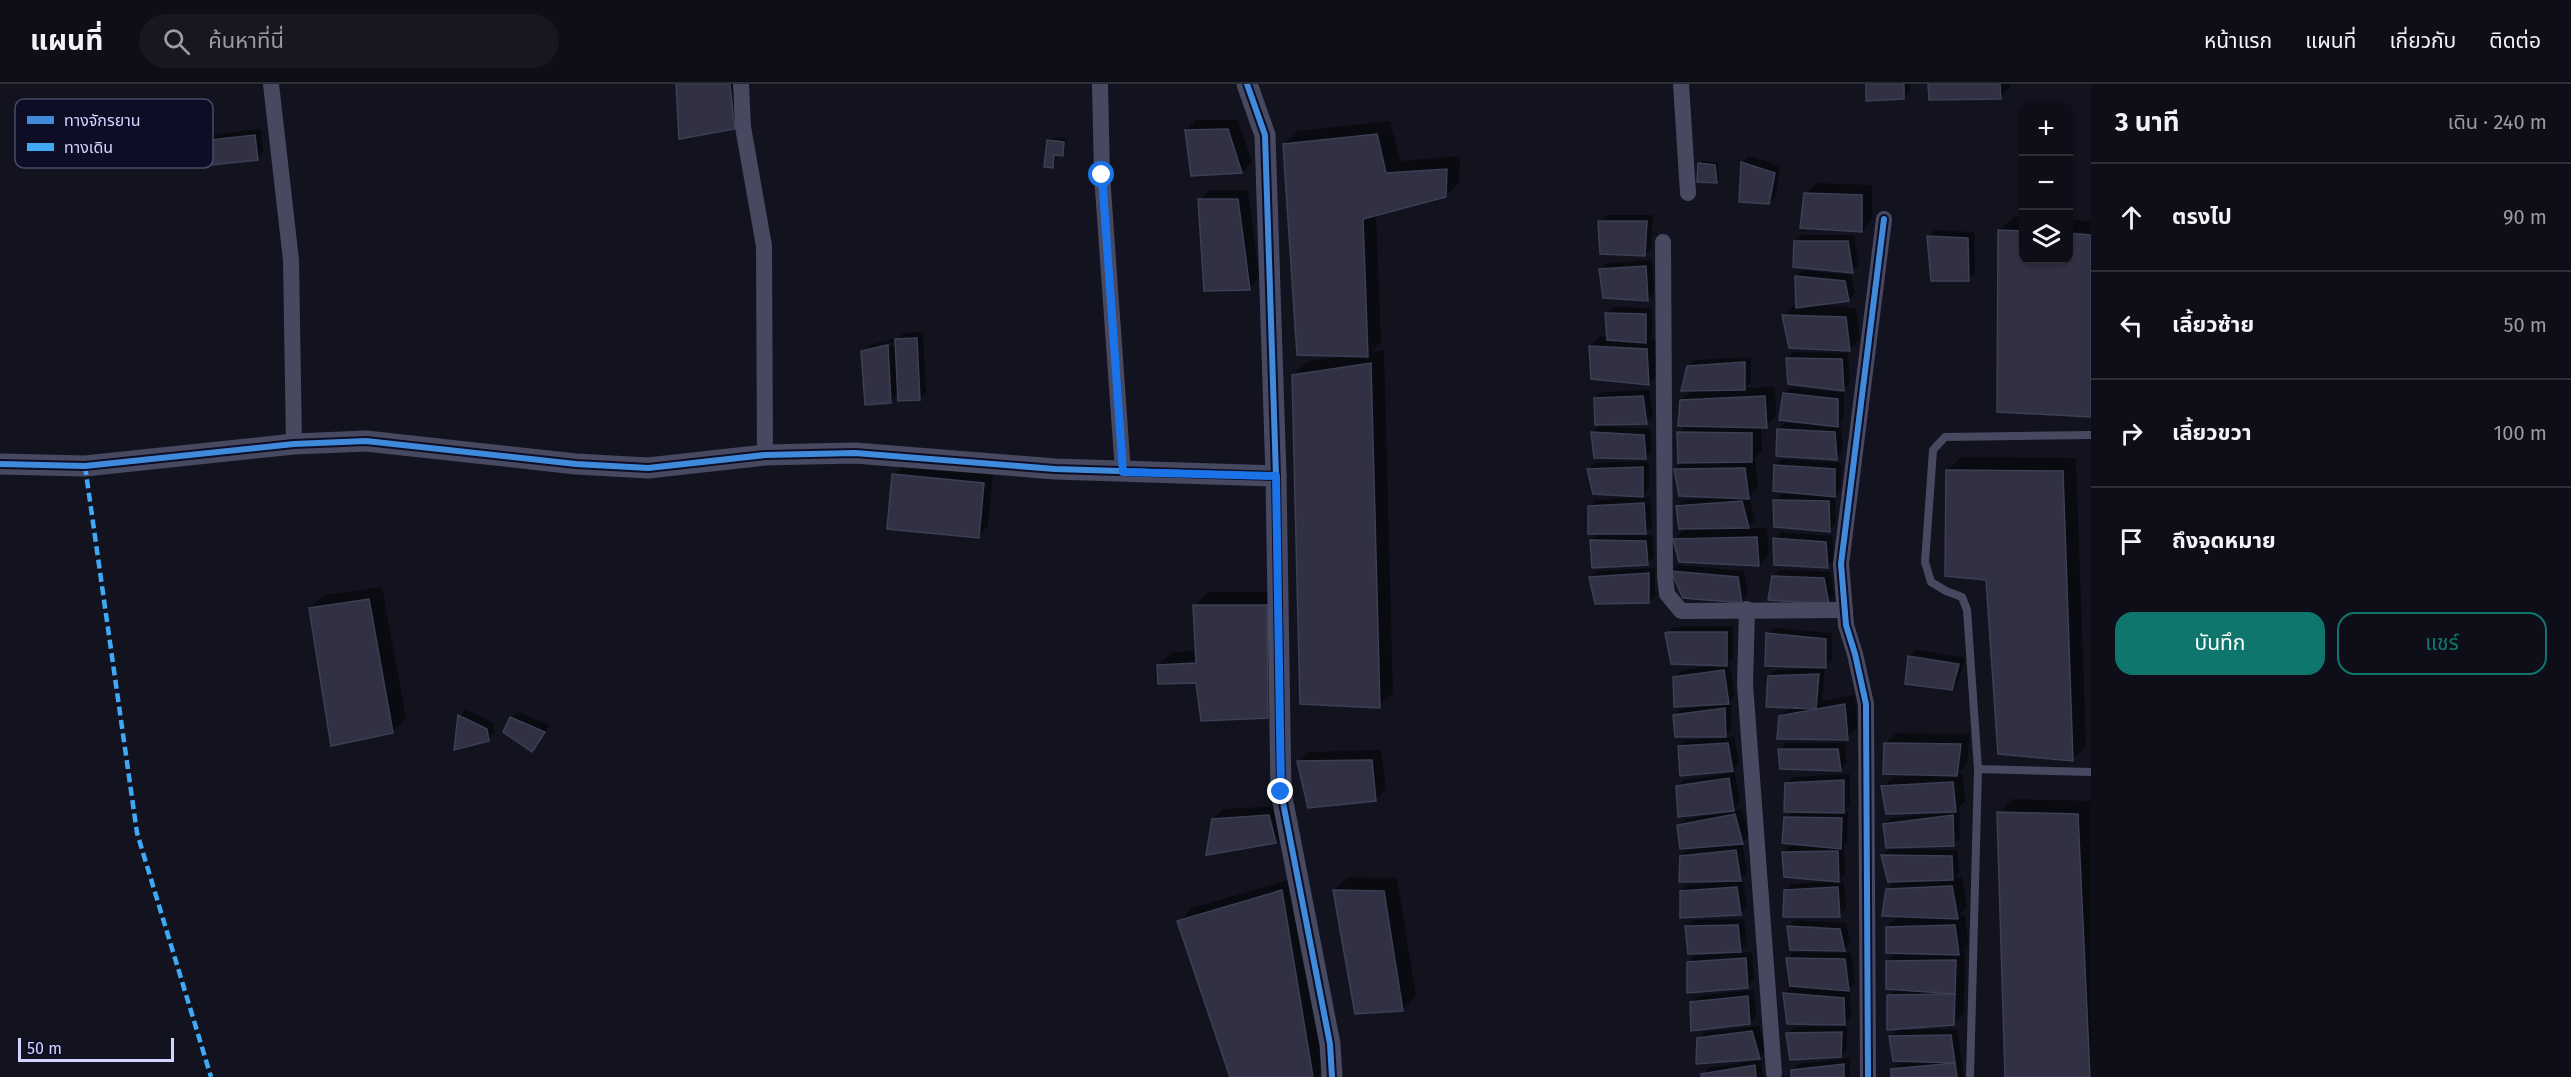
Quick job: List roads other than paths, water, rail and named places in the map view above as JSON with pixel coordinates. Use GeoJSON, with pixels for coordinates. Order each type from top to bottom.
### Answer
{"type":"FeatureCollection","features":[{"type":"Feature","properties":{"kind":"street"},"geometry":{"type":"LineString","coordinates":[[271,84],[291,260],[294,444]]}},
{"type":"Feature","properties":{"kind":"street"},"geometry":{"type":"LineString","coordinates":[[741,84],[743,127],[764,246],[765,455]]}},
{"type":"Feature","properties":{"kind":"street"},"geometry":{"type":"LineString","coordinates":[[1100,84],[1102,175],[1123,472]]}},
{"type":"Feature","properties":{"kind":"street"},"geometry":{"type":"LineString","coordinates":[[1247,84],[1264,135],[1276,476],[1281,792],[1330,1044],[1332,1077]]}},
{"type":"Feature","properties":{"kind":"street"},"geometry":{"type":"LineString","coordinates":[[1681,84],[1688,193]]}},
{"type":"Feature","properties":{"kind":"street"},"geometry":{"type":"LineString","coordinates":[[1868,1077],[1866,704],[1846,626],[1841,564],[1884,219]]}},
{"type":"Feature","properties":{"kind":"street"},"geometry":{"type":"LineString","coordinates":[[1663,242],[1667,594],[1673,604],[1681,610],[1845,610]]}},
{"type":"Feature","properties":{"kind":"street"},"geometry":{"type":"LineString","coordinates":[[0,464],[85,466],[294,444],[366,441],[576,464],[648,468],[765,455],[855,453],[1055,470],[1276,476]]}},
{"type":"Feature","properties":{"kind":"street"},"geometry":{"type":"LineString","coordinates":[[1747,609],[1745,684],[1774,1073]]}},
{"type":"Feature","properties":{"kind":"lane"},"geometry":{"type":"LineString","coordinates":[[1970,1077],[1978,769],[1967,609],[1962,597],[1931,582],[1925,562],[1933,450],[1945,437],[2091,435]]}},
{"type":"Feature","properties":{"kind":"lane"},"geometry":{"type":"LineString","coordinates":[[1978,769],[2091,772]]}}]}
